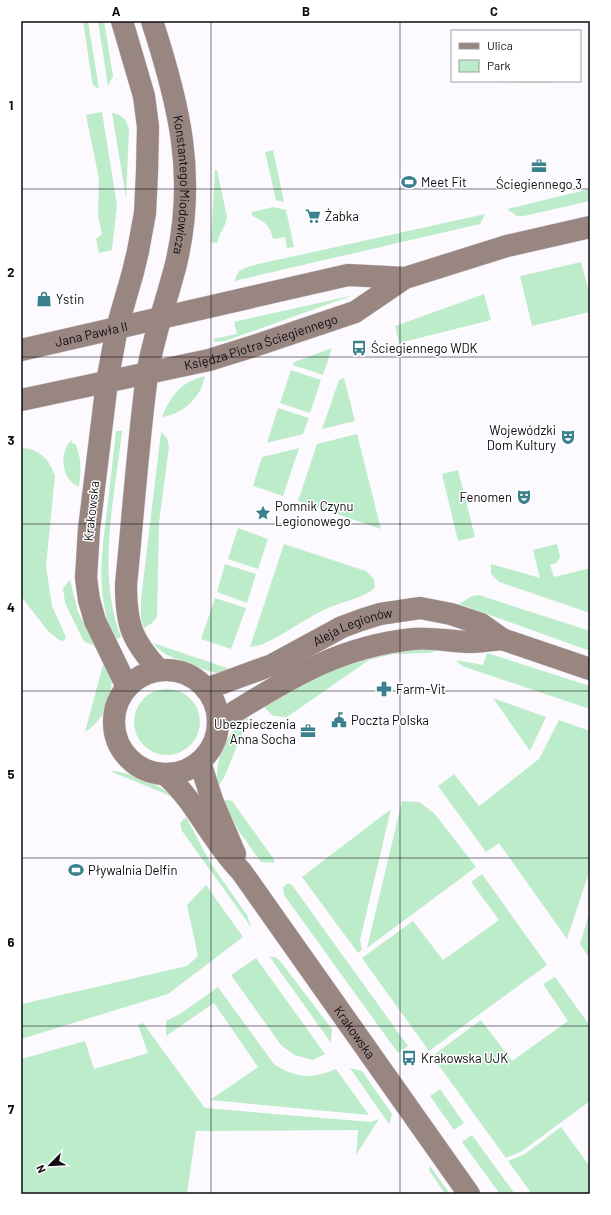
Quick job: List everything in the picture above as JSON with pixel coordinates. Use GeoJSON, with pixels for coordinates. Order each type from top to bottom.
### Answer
{"type":"FeatureCollection","features":[{"type":"Feature","properties":{"kind":"street"},"geometry":{"type":"LineString","coordinates":[[117,328],[134,272],[138,252],[144,213],[148,158],[148,127],[144,96],[122,21]]}},
{"type":"Feature","properties":{"kind":"street","name":"Konstantego Miodowicza"},"geometry":{"type":"LineString","coordinates":[[148,373],[180,242],[184,211],[185,158],[176,103],[152,21]]}},
{"type":"Feature","properties":{"kind":"street","name":"Księdza Piotra Ściegiennego"},"geometry":{"type":"LineString","coordinates":[[107,382],[210,360],[254,346],[355,312],[405,278],[507,246],[590,227]]}},
{"type":"Feature","properties":{"kind":"street","name":"Księdza Piotra Ściegiennego"},"geometry":{"type":"LineString","coordinates":[[161,318],[348,276],[405,278]]}},
{"type":"Feature","properties":{"kind":"street","name":"Jana Pawła II"},"geometry":{"type":"LineString","coordinates":[[21,350],[161,318]]}},
{"type":"Feature","properties":{"kind":"street","name":"Krakowska"},"geometry":{"type":"LineString","coordinates":[[117,328],[107,382],[89,529],[86,578],[89,600],[95,621],[127,687]]}},
{"type":"Feature","properties":{"kind":"street"},"geometry":{"type":"LineString","coordinates":[[148,373],[126,585],[126,612],[135,641],[144,654],[159,670]]}},
{"type":"Feature","properties":{"kind":"street"},"geometry":{"type":"LineString","coordinates":[[21,400],[107,382]]}},
{"type":"Feature","properties":{"kind":"street","name":"Aleja Legionów"},"geometry":{"type":"LineString","coordinates":[[206,688],[272,665],[342,627],[380,614],[420,608],[450,614],[481,624],[502,639],[590,669]]}},
{"type":"Feature","properties":{"kind":"street","name":"Aleja Legionów"},"geometry":{"type":"LineString","coordinates":[[218,722],[301,672],[322,662],[362,648],[415,639],[471,642],[502,639]]}},
{"type":"Feature","properties":{"kind":"street"},"geometry":{"type":"LineString","coordinates":[[159,670],[177,671],[187,675],[206,688],[215,704],[218,722],[216,737],[210,751],[200,762],[186,771],[167,776],[139,768],[126,757],[118,743],[113,728],[114,713],[119,699],[127,687],[142,676],[159,670]]}},
{"type":"Feature","properties":{"kind":"street","name":"Krakowska"},"geometry":{"type":"LineString","coordinates":[[200,762],[212,800],[232,845],[241,871]]}},
{"type":"Feature","properties":{"kind":"street","name":"Krakowska"},"geometry":{"type":"LineString","coordinates":[[167,776],[185,793],[210,834],[228,858],[241,871],[469,1194]]}},
{"type":"Feature","properties":{"kind":"green space"},"geometry":{"type":"Polygon","coordinates":[[[83,21],[88,21],[99,89],[93,85],[92,81],[83,21]]]}},
{"type":"Feature","properties":{"kind":"green space"},"geometry":{"type":"Polygon","coordinates":[[[98,21],[104,21],[113,76],[108,86],[98,21]]]}},
{"type":"Feature","properties":{"kind":"green space"},"geometry":{"type":"Polygon","coordinates":[[[495,82],[552,82],[547,83],[495,82]]]}},
{"type":"Feature","properties":{"kind":"green space"},"geometry":{"type":"Polygon","coordinates":[[[102,112],[117,205],[112,250],[99,253],[96,239],[102,234],[98,216],[99,179],[86,115],[102,112]]]}},
{"type":"Feature","properties":{"kind":"green space"},"geometry":{"type":"Polygon","coordinates":[[[112,113],[124,118],[129,130],[126,198],[112,113]]]}},
{"type":"Feature","properties":{"kind":"green space"},"geometry":{"type":"Polygon","coordinates":[[[273,150],[284,202],[276,200],[265,152],[273,150]]]}},
{"type":"Feature","properties":{"kind":"green space"},"geometry":{"type":"Polygon","coordinates":[[[215,170],[217,170],[227,217],[217,243],[211,242],[215,170]]]}},
{"type":"Feature","properties":{"kind":"green space"},"geometry":{"type":"Polygon","coordinates":[[[590,189],[590,201],[524,216],[517,216],[507,209],[590,189]]]}},
{"type":"Feature","properties":{"kind":"green space"},"geometry":{"type":"Polygon","coordinates":[[[273,207],[286,210],[294,247],[287,248],[285,237],[273,239],[266,224],[252,216],[252,212],[273,207]]]}},
{"type":"Feature","properties":{"kind":"green space"},"geometry":{"type":"Polygon","coordinates":[[[485,214],[480,224],[234,281],[239,271],[250,266],[485,214]]]}},
{"type":"Feature","properties":{"kind":"green space"},"geometry":{"type":"Polygon","coordinates":[[[581,262],[590,295],[590,312],[532,326],[520,276],[581,262]]]}},
{"type":"Feature","properties":{"kind":"green space"},"geometry":{"type":"Polygon","coordinates":[[[484,294],[491,320],[399,343],[395,326],[484,294]]]}},
{"type":"Feature","properties":{"kind":"green space"},"geometry":{"type":"Polygon","coordinates":[[[354,295],[225,341],[215,342],[213,339],[237,334],[234,322],[354,295]]]}},
{"type":"Feature","properties":{"kind":"green space"},"geometry":{"type":"Polygon","coordinates":[[[332,348],[323,375],[293,365],[294,362],[332,348]]]}},
{"type":"Feature","properties":{"kind":"green space"},"geometry":{"type":"Polygon","coordinates":[[[291,370],[321,380],[310,413],[280,403],[291,370]]]}},
{"type":"Feature","properties":{"kind":"green space"},"geometry":{"type":"Polygon","coordinates":[[[205,376],[200,391],[190,404],[184,409],[162,417],[169,402],[178,390],[189,382],[205,376]]]}},
{"type":"Feature","properties":{"kind":"green space"},"geometry":{"type":"Polygon","coordinates":[[[344,378],[355,421],[322,429],[339,380],[344,378]]]}},
{"type":"Feature","properties":{"kind":"green space"},"geometry":{"type":"Polygon","coordinates":[[[278,408],[309,418],[303,434],[267,443],[278,408]]]}},
{"type":"Feature","properties":{"kind":"green space"},"geometry":{"type":"Polygon","coordinates":[[[116,431],[122,431],[112,508],[108,561],[114,613],[121,637],[114,640],[104,607],[102,591],[102,560],[116,431]]]}},
{"type":"Feature","properties":{"kind":"green space"},"geometry":{"type":"Polygon","coordinates":[[[161,432],[167,438],[169,447],[159,523],[157,617],[152,623],[144,628],[141,619],[141,599],[161,432]]]}},
{"type":"Feature","properties":{"kind":"green space"},"geometry":{"type":"Polygon","coordinates":[[[357,434],[381,529],[298,501],[317,444],[357,434]]]}},
{"type":"Feature","properties":{"kind":"green space"},"geometry":{"type":"Polygon","coordinates":[[[71,440],[73,444],[75,443],[80,459],[79,487],[68,479],[65,472],[65,452],[67,445],[71,440]]]}},
{"type":"Feature","properties":{"kind":"green space"},"geometry":{"type":"Polygon","coordinates":[[[21,448],[33,450],[43,456],[53,470],[55,476],[46,566],[52,606],[66,637],[64,641],[59,640],[47,630],[21,596],[21,448]]]}},
{"type":"Feature","properties":{"kind":"green space"},"geometry":{"type":"Polygon","coordinates":[[[299,448],[283,496],[253,486],[262,457],[299,448]]]}},
{"type":"Feature","properties":{"kind":"green space"},"geometry":{"type":"Polygon","coordinates":[[[458,470],[475,537],[458,541],[442,474],[458,470]]]}},
{"type":"Feature","properties":{"kind":"green space"},"geometry":{"type":"Polygon","coordinates":[[[238,528],[268,539],[258,569],[228,559],[238,528]]]}},
{"type":"Feature","properties":{"kind":"green space"},"geometry":{"type":"Polygon","coordinates":[[[284,544],[366,571],[374,579],[375,587],[367,593],[317,613],[268,642],[250,647],[284,544]]]}},
{"type":"Feature","properties":{"kind":"green space"},"geometry":{"type":"Polygon","coordinates":[[[557,544],[560,558],[556,563],[550,565],[554,577],[590,568],[590,613],[499,582],[491,574],[491,564],[540,578],[533,550],[557,544]]]}},
{"type":"Feature","properties":{"kind":"green space"},"geometry":{"type":"Polygon","coordinates":[[[225,564],[256,574],[247,603],[217,592],[225,564]]]}},
{"type":"Feature","properties":{"kind":"green space"},"geometry":{"type":"Polygon","coordinates":[[[70,580],[78,612],[96,646],[85,642],[82,638],[65,603],[63,588],[70,580]]]}},
{"type":"Feature","properties":{"kind":"green space"},"geometry":{"type":"Polygon","coordinates":[[[479,595],[590,631],[590,651],[459,604],[472,596],[479,595]]]}},
{"type":"Feature","properties":{"kind":"green space"},"geometry":{"type":"Polygon","coordinates":[[[215,598],[246,608],[231,649],[201,639],[215,598]]]}},
{"type":"Feature","properties":{"kind":"green space"},"geometry":{"type":"Polygon","coordinates":[[[153,643],[230,669],[216,673],[207,671],[171,657],[157,648],[153,643]]]}},
{"type":"Feature","properties":{"kind":"green space"},"geometry":{"type":"Polygon","coordinates":[[[438,648],[436,651],[430,653],[393,654],[369,660],[287,717],[273,716],[263,706],[332,668],[393,651],[438,648]]]}},
{"type":"Feature","properties":{"kind":"green space"},"geometry":{"type":"Polygon","coordinates":[[[487,653],[590,686],[590,709],[462,666],[456,660],[483,665],[487,653]]]}},
{"type":"Feature","properties":{"kind":"green space"},"geometry":{"type":"Polygon","coordinates":[[[104,661],[111,678],[111,693],[109,701],[106,709],[97,722],[85,732],[104,661]]]}},
{"type":"Feature","properties":{"kind":"green space"},"geometry":{"type":"Polygon","coordinates":[[[167,689],[180,691],[190,699],[198,709],[200,722],[198,735],[190,745],[180,753],[167,755],[154,753],[144,745],[136,735],[134,722],[136,709],[144,699],[154,691],[167,689]]]}},
{"type":"Feature","properties":{"kind":"green space"},"geometry":{"type":"Polygon","coordinates":[[[493,698],[546,717],[530,751],[493,698]]]}},
{"type":"Feature","properties":{"kind":"green space"},"geometry":{"type":"Polygon","coordinates":[[[250,714],[224,778],[218,786],[218,766],[224,746],[235,728],[250,714]]]}},
{"type":"Feature","properties":{"kind":"green space"},"geometry":{"type":"Polygon","coordinates":[[[559,720],[590,731],[590,869],[567,939],[499,843],[486,852],[438,786],[454,774],[479,806],[539,759],[559,720]]]}},
{"type":"Feature","properties":{"kind":"green space"},"geometry":{"type":"Polygon","coordinates":[[[110,771],[126,773],[143,779],[160,787],[173,797],[110,771]]]}},
{"type":"Feature","properties":{"kind":"green space"},"geometry":{"type":"Polygon","coordinates":[[[223,801],[232,801],[273,858],[275,863],[261,862],[238,830],[223,801]]]}},
{"type":"Feature","properties":{"kind":"green space"},"geometry":{"type":"Polygon","coordinates":[[[402,801],[419,802],[434,813],[476,867],[367,948],[402,801]]]}},
{"type":"Feature","properties":{"kind":"green space"},"geometry":{"type":"Polygon","coordinates":[[[391,809],[360,940],[362,950],[358,953],[302,877],[391,809]]]}},
{"type":"Feature","properties":{"kind":"green space"},"geometry":{"type":"Polygon","coordinates":[[[186,817],[211,864],[247,915],[251,927],[182,831],[180,823],[186,817]]]}},
{"type":"Feature","properties":{"kind":"green space"},"geometry":{"type":"Polygon","coordinates":[[[482,874],[547,965],[429,1051],[362,958],[413,921],[443,960],[499,920],[471,882],[482,874]]]}},
{"type":"Feature","properties":{"kind":"green space"},"geometry":{"type":"Polygon","coordinates":[[[288,883],[292,885],[408,1046],[398,1053],[284,895],[283,887],[288,883]]]}},
{"type":"Feature","properties":{"kind":"green space"},"geometry":{"type":"Polygon","coordinates":[[[206,885],[243,937],[168,994],[21,1039],[21,1002],[22,1004],[187,966],[198,956],[187,905],[206,885]]]}},
{"type":"Feature","properties":{"kind":"green space"},"geometry":{"type":"Polygon","coordinates":[[[590,911],[590,959],[580,944],[590,911]]]}},
{"type":"Feature","properties":{"kind":"green space"},"geometry":{"type":"Polygon","coordinates":[[[269,956],[277,958],[281,962],[332,1029],[331,1043],[269,956]]]}},
{"type":"Feature","properties":{"kind":"green space"},"geometry":{"type":"Polygon","coordinates":[[[256,958],[325,1054],[313,1060],[294,1055],[281,1045],[231,975],[256,958]]]}},
{"type":"Feature","properties":{"kind":"green space"},"geometry":{"type":"Polygon","coordinates":[[[555,977],[590,1026],[590,1101],[522,1151],[506,1158],[432,1056],[481,1020],[512,1061],[568,1021],[543,984],[555,977]]]}},
{"type":"Feature","properties":{"kind":"green space"},"geometry":{"type":"Polygon","coordinates":[[[218,987],[274,1064],[290,1073],[304,1076],[319,1075],[336,1069],[369,1115],[210,1100],[258,1067],[214,1003],[166,1036],[166,1021],[180,1014],[218,987]]]}},
{"type":"Feature","properties":{"kind":"green space"},"geometry":{"type":"Polygon","coordinates":[[[143,1023],[205,1108],[371,1122],[379,1119],[356,1155],[358,1130],[196,1131],[187,1194],[21,1194],[21,1059],[85,1041],[94,1069],[148,1053],[138,1025],[143,1023]]]}},
{"type":"Feature","properties":{"kind":"green space"},"geometry":{"type":"Polygon","coordinates":[[[350,1068],[362,1071],[392,1114],[389,1124],[350,1068]]]}},
{"type":"Feature","properties":{"kind":"green space"},"geometry":{"type":"Polygon","coordinates":[[[440,1089],[464,1123],[454,1130],[430,1096],[440,1089]]]}},
{"type":"Feature","properties":{"kind":"green space"},"geometry":{"type":"Polygon","coordinates":[[[561,1127],[588,1164],[590,1163],[590,1194],[532,1194],[508,1161],[525,1154],[561,1127]]]}},
{"type":"Feature","properties":{"kind":"green space"},"geometry":{"type":"Polygon","coordinates":[[[472,1135],[515,1194],[500,1194],[462,1142],[472,1135]]]}},
{"type":"Feature","properties":{"kind":"green space"},"geometry":{"type":"Polygon","coordinates":[[[430,1166],[450,1194],[445,1194],[429,1170],[430,1166]]]}},
{"type":"Feature","properties":{"kind":"place","name":"Ściegiennego 3"},"geometry":{"type":"Point","coordinates":[539,166]}},
{"type":"Feature","properties":{"kind":"place","name":"Meet Fit"},"geometry":{"type":"Point","coordinates":[409,182]}},
{"type":"Feature","properties":{"kind":"place","name":"Żabka"},"geometry":{"type":"Point","coordinates":[313,216]}},
{"type":"Feature","properties":{"kind":"place","name":"Ystin"},"geometry":{"type":"Point","coordinates":[44,299]}},
{"type":"Feature","properties":{"kind":"place","name":"Ściegiennego WDK"},"geometry":{"type":"Point","coordinates":[359,348]}},
{"type":"Feature","properties":{"kind":"place","name":"Wojewódzki Dom Kultury"},"geometry":{"type":"Point","coordinates":[568,437]}},
{"type":"Feature","properties":{"kind":"place","name":"Fenomen"},"geometry":{"type":"Point","coordinates":[524,497]}},
{"type":"Feature","properties":{"kind":"place","name":"Pomnik Czynu Legionowego"},"geometry":{"type":"Point","coordinates":[263,513]}},
{"type":"Feature","properties":{"kind":"place","name":"Farm-Vit"},"geometry":{"type":"Point","coordinates":[384,689]}},
{"type":"Feature","properties":{"kind":"place","name":"Poczta Polska"},"geometry":{"type":"Point","coordinates":[339,720]}},
{"type":"Feature","properties":{"kind":"place","name":"Ubezpieczenia Anna Socha"},"geometry":{"type":"Point","coordinates":[308,731]}},
{"type":"Feature","properties":{"kind":"place","name":"Pływalnia Delfin"},"geometry":{"type":"Point","coordinates":[76,870]}},
{"type":"Feature","properties":{"kind":"place","name":"Krakowska UJK"},"geometry":{"type":"Point","coordinates":[409,1058]}}]}
